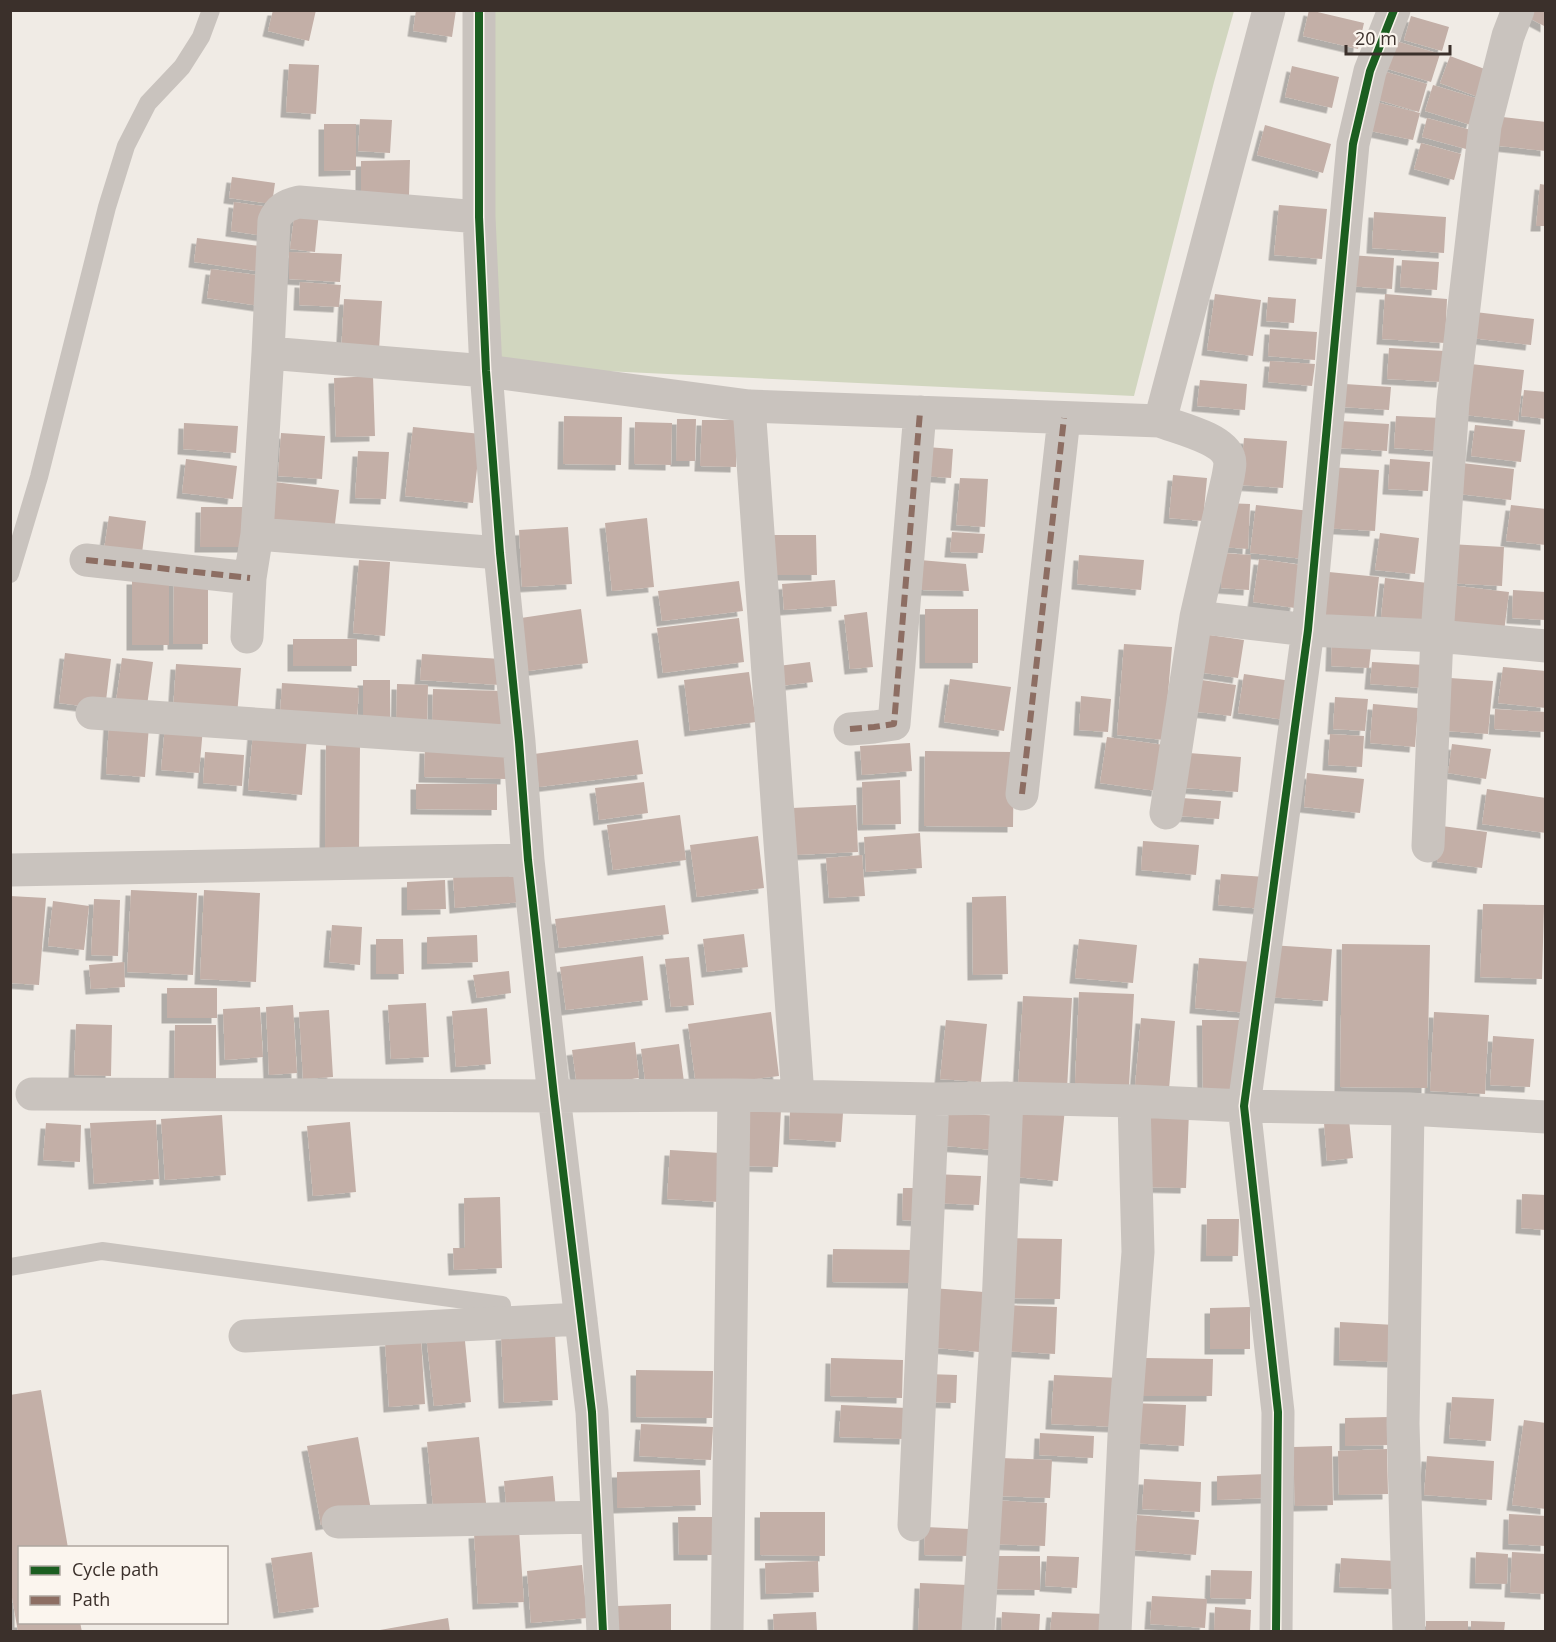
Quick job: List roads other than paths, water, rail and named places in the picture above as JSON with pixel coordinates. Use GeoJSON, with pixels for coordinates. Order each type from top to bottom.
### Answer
{"type":"FeatureCollection","features":[{"type":"Feature","properties":{"kind":"street"},"geometry":{"type":"LineString","coordinates":[[479,10],[479,217],[486,370],[528,861],[592,1412],[603,1632]]}},
{"type":"Feature","properties":{"kind":"street"},"geometry":{"type":"LineString","coordinates":[[1160,421],[1269,10]]}},
{"type":"Feature","properties":{"kind":"street"},"geometry":{"type":"LineString","coordinates":[[1276,1632],[1278,1413],[1244,1106],[1308,630],[1353,144],[1370,71],[1394,10]]}},
{"type":"Feature","properties":{"kind":"street"},"geometry":{"type":"LineString","coordinates":[[1428,846],[1437,636],[1452,402],[1485,126],[1508,36],[1518,10]]}},
{"type":"Feature","properties":{"kind":"street"},"geometry":{"type":"LineString","coordinates":[[247,637],[249,578],[257,534],[274,220],[278,212],[289,204],[299,202],[479,217]]}},
{"type":"Feature","properties":{"kind":"street"},"geometry":{"type":"LineString","coordinates":[[268,353],[486,370],[749,406],[1160,421],[1210,440],[1223,447],[1230,459],[1228,477],[1196,617],[1166,813]]}},
{"type":"Feature","properties":{"kind":"street"},"geometry":{"type":"LineString","coordinates":[[749,406],[798,1096]]}},
{"type":"Feature","properties":{"kind":"street"},"geometry":{"type":"LineString","coordinates":[[850,729],[894,723],[920,412]]}},
{"type":"Feature","properties":{"kind":"street"},"geometry":{"type":"LineString","coordinates":[[1022,794],[1065,418]]}},
{"type":"Feature","properties":{"kind":"street"},"geometry":{"type":"LineString","coordinates":[[257,534],[500,553]]}},
{"type":"Feature","properties":{"kind":"street"},"geometry":{"type":"LineString","coordinates":[[86,560],[249,578]]}},
{"type":"Feature","properties":{"kind":"street"},"geometry":{"type":"LineString","coordinates":[[1196,617],[1308,630],[1437,636],[1545,646]]}},
{"type":"Feature","properties":{"kind":"street"},"geometry":{"type":"LineString","coordinates":[[92,713],[519,742]]}},
{"type":"Feature","properties":{"kind":"street"},"geometry":{"type":"LineString","coordinates":[[10,870],[528,861]]}},
{"type":"Feature","properties":{"kind":"street"},"geometry":{"type":"LineString","coordinates":[[32,1094],[734,1095],[933,1099],[1007,1098],[1408,1109],[1545,1117]]}},
{"type":"Feature","properties":{"kind":"street"},"geometry":{"type":"LineString","coordinates":[[727,1632],[734,1095]]}},
{"type":"Feature","properties":{"kind":"street"},"geometry":{"type":"LineString","coordinates":[[978,1632],[998,1306],[1007,1098]]}},
{"type":"Feature","properties":{"kind":"street"},"geometry":{"type":"LineString","coordinates":[[914,1525],[933,1099]]}},
{"type":"Feature","properties":{"kind":"street"},"geometry":{"type":"LineString","coordinates":[[1115,1632],[1124,1436],[1138,1252],[1134,1101]]}},
{"type":"Feature","properties":{"kind":"street"},"geometry":{"type":"LineString","coordinates":[[1408,1109],[1403,1424],[1408,1632]]}},
{"type":"Feature","properties":{"kind":"street"},"geometry":{"type":"LineString","coordinates":[[245,1336],[581,1319]]}},
{"type":"Feature","properties":{"kind":"street"},"geometry":{"type":"LineString","coordinates":[[338,1522],[597,1517]]}},
{"type":"Feature","properties":{"kind":"lane"},"geometry":{"type":"LineString","coordinates":[[10,574],[39,477],[107,207],[126,146],[148,103],[182,67],[201,37],[211,10]]}},
{"type":"Feature","properties":{"kind":"lane"},"geometry":{"type":"LineString","coordinates":[[10,1267],[102,1251],[501,1305]]}}]}
